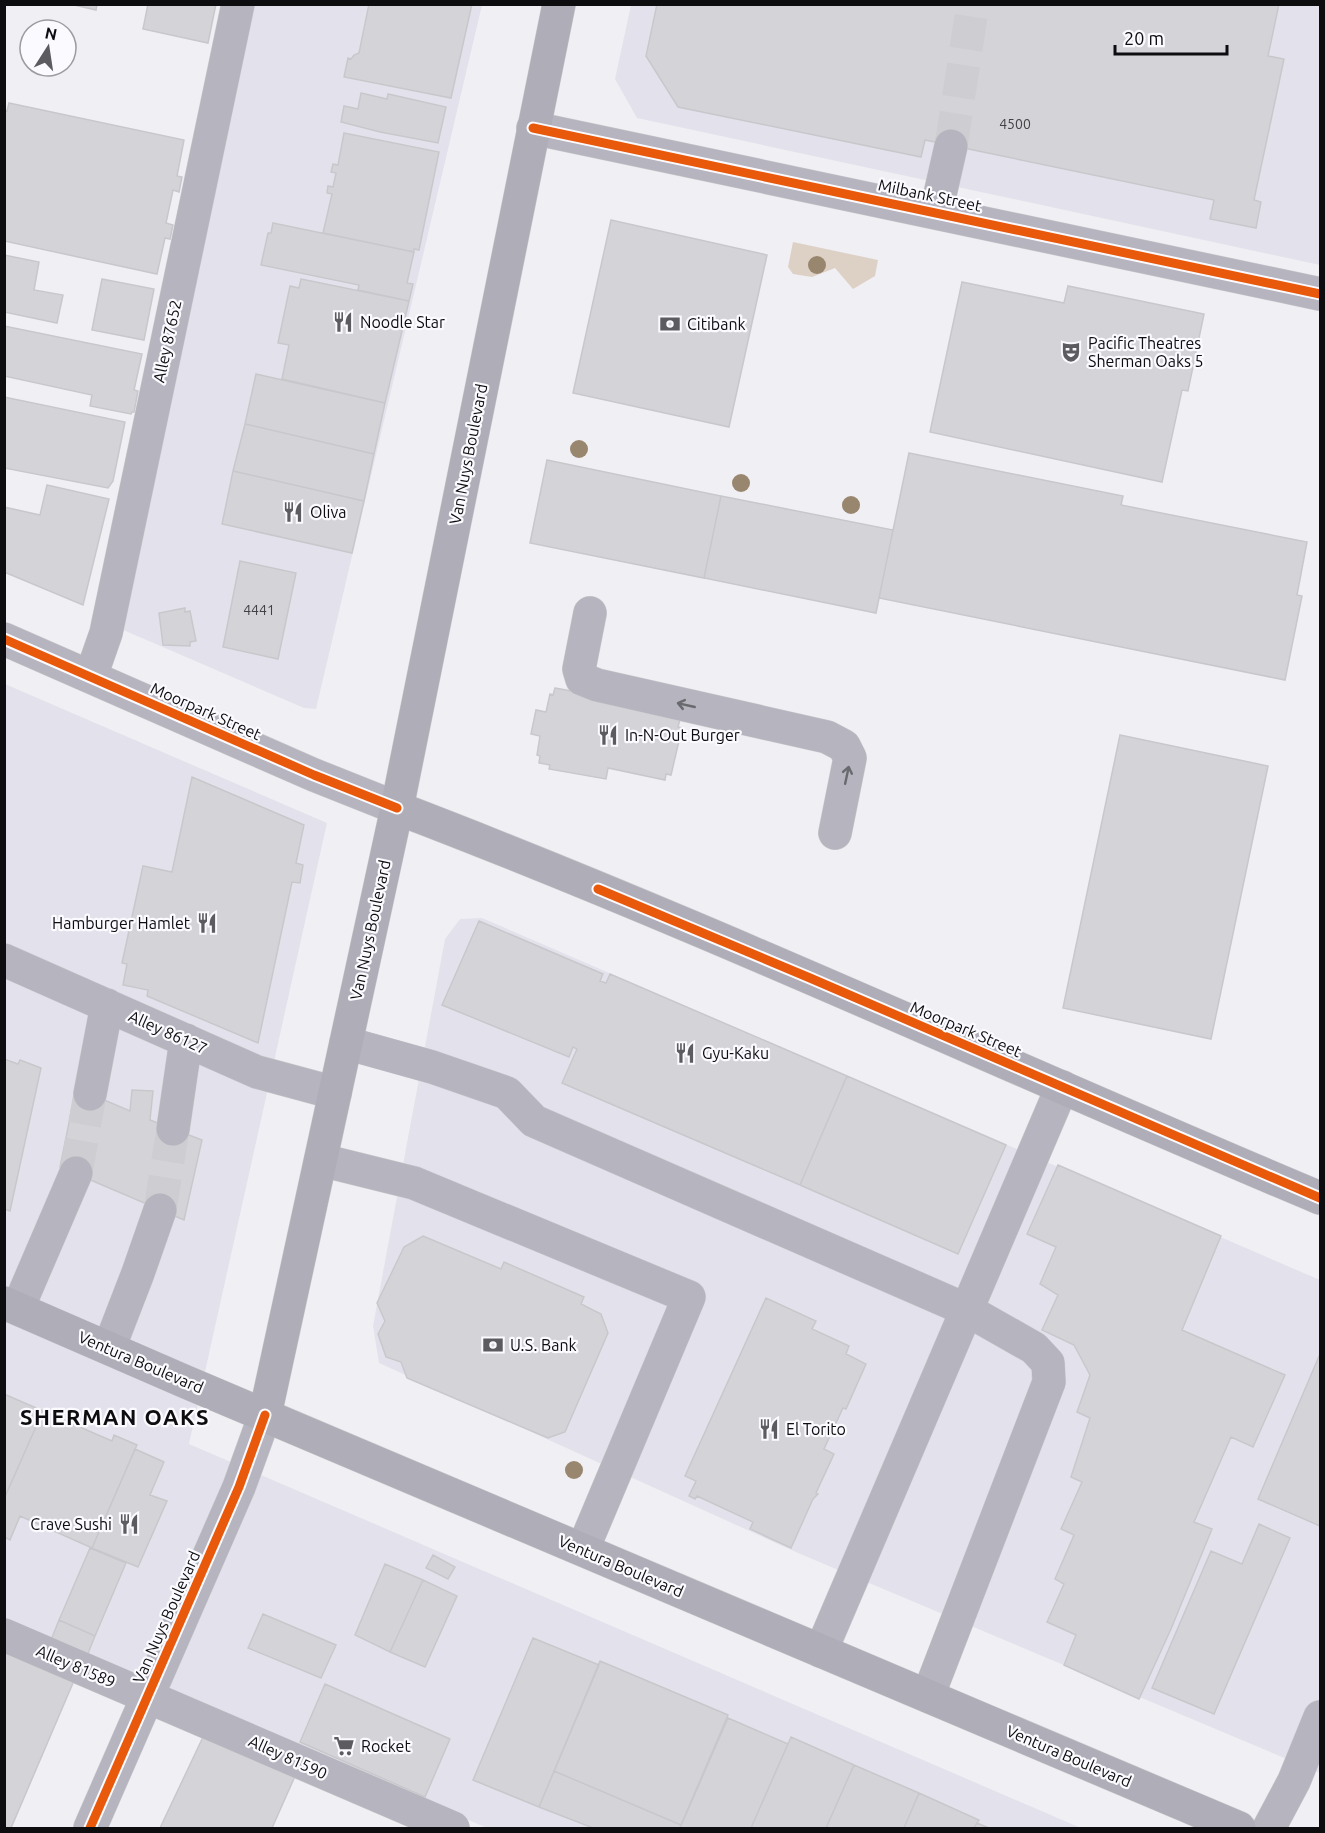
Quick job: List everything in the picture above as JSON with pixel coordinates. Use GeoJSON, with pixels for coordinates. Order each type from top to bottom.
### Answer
{"type":"FeatureCollection","features":[{"type":"Feature","properties":{"kind":"main road","name":"Van Nuys Boulevard"},"geometry":{"type":"LineString","coordinates":[[264,1415],[397,808],[559,4]]}},
{"type":"Feature","properties":{"kind":"main road","name":"Moorpark Street"},"geometry":{"type":"LineString","coordinates":[[397,808],[619,898],[1320,1198]]}},
{"type":"Feature","properties":{"kind":"main road","name":"Ventura Boulevard"},"geometry":{"type":"LineString","coordinates":[[11,1306],[1239,1828]]}},
{"type":"Feature","properties":{"kind":"street","name":"Alley 87652"},"geometry":{"type":"LineString","coordinates":[[91,676],[106,633],[238,4]]}},
{"type":"Feature","properties":{"kind":"street","name":"Milbank Street"},"geometry":{"type":"LineString","coordinates":[[533,128],[1320,294]]}},
{"type":"Feature","properties":{"kind":"street"},"geometry":{"type":"LineString","coordinates":[[936,212],[951,146]]}},
{"type":"Feature","properties":{"kind":"street"},"geometry":{"type":"LineString","coordinates":[[590,613],[579,669],[582,679],[597,685],[827,737],[844,746],[850,758],[835,832]]}},
{"type":"Feature","properties":{"kind":"street","name":"Moorpark Street"},"geometry":{"type":"LineString","coordinates":[[4,639],[314,775],[397,808]]}},
{"type":"Feature","properties":{"kind":"street","name":"Alley 86127"},"geometry":{"type":"LineString","coordinates":[[4,960],[257,1072],[335,1093]]}},
{"type":"Feature","properties":{"kind":"street"},"geometry":{"type":"LineString","coordinates":[[90,1094],[107,1005]]}},
{"type":"Feature","properties":{"kind":"street"},"geometry":{"type":"LineString","coordinates":[[173,1129],[186,1040]]}},
{"type":"Feature","properties":{"kind":"street"},"geometry":{"type":"LineString","coordinates":[[346,1043],[432,1067],[507,1093],[534,1121],[967,1310],[1034,1348],[1048,1363],[1049,1382],[928,1696]]}},
{"type":"Feature","properties":{"kind":"street"},"geometry":{"type":"LineString","coordinates":[[821,1651],[1062,1087]]}},
{"type":"Feature","properties":{"kind":"street"},"geometry":{"type":"LineString","coordinates":[[321,1160],[414,1183],[689,1297],[583,1549]]}},
{"type":"Feature","properties":{"kind":"street"},"geometry":{"type":"LineString","coordinates":[[11,1306],[76,1173]]}},
{"type":"Feature","properties":{"kind":"street"},"geometry":{"type":"LineString","coordinates":[[109,1348],[159,1210]]}},
{"type":"Feature","properties":{"kind":"street","name":"Van Nuys Boulevard"},"geometry":{"type":"LineString","coordinates":[[90,1828],[238,1487],[264,1415]]}},
{"type":"Feature","properties":{"kind":"street","name":"Alley 81589"},"geometry":{"type":"LineString","coordinates":[[4,1635],[147,1697]]}},
{"type":"Feature","properties":{"kind":"street","name":"Alley 81590"},"geometry":{"type":"LineString","coordinates":[[147,1697],[435,1825]]}},
{"type":"Feature","properties":{"kind":"street"},"geometry":{"type":"LineString","coordinates":[[1269,1828],[1294,1781],[1320,1717]]}},
{"type":"Feature","properties":{"kind":"shaded area"},"geometry":{"type":"Polygon","coordinates":[[[249,5],[482,5],[316,709],[304,708],[121,629],[249,5]]]}},
{"type":"Feature","properties":{"kind":"shaded area"},"geometry":{"type":"Polygon","coordinates":[[[631,5],[1320,5],[1320,265],[637,118],[615,79],[631,5]]]}},
{"type":"Feature","properties":{"kind":"shaded area"},"geometry":{"type":"Polygon","coordinates":[[[793,242],[878,260],[875,276],[853,289],[835,268],[812,277],[793,274],[788,267],[793,242]]]}},
{"type":"Feature","properties":{"kind":"shaded area"},"geometry":{"type":"Polygon","coordinates":[[[5,684],[327,823],[189,1444],[1081,1828],[487,1828],[5,1620],[5,684]]]}},
{"type":"Feature","properties":{"kind":"shaded area"},"geometry":{"type":"Polygon","coordinates":[[[482,918],[1320,1280],[1320,1773],[798,1553],[379,1363],[373,1326],[445,939],[460,919],[482,918]]]}},
{"type":"Feature","properties":{"kind":"building"},"geometry":{"type":"Polygon","coordinates":[[[70,4],[97,4],[96,10],[70,4]]]}},
{"type":"Feature","properties":{"kind":"building"},"geometry":{"type":"Polygon","coordinates":[[[148,4],[216,4],[208,43],[143,29],[148,4]]]}},
{"type":"Feature","properties":{"kind":"building"},"geometry":{"type":"Polygon","coordinates":[[[369,4],[472,4],[451,98],[344,77],[348,58],[351,59],[359,53],[369,4]]]}},
{"type":"Feature","properties":{"kind":"building"},"geometry":{"type":"Polygon","coordinates":[[[657,4],[1279,4],[1268,56],[1284,59],[1254,200],[1261,202],[1256,228],[1210,219],[1214,200],[925,140],[921,157],[678,107],[646,56],[657,4]]]}},
{"type":"Feature","properties":{"kind":"building"},"geometry":{"type":"Polygon","coordinates":[[[361,93],[387,99],[388,94],[446,107],[438,143],[341,122],[344,106],[358,109],[361,93]]]}},
{"type":"Feature","properties":{"kind":"building"},"geometry":{"type":"Polygon","coordinates":[[[9,103],[184,140],[177,176],[182,177],[179,192],[173,190],[166,223],[173,225],[170,239],[165,238],[157,274],[4,241],[4,110],[7,111],[9,103]]]}},
{"type":"Feature","properties":{"kind":"building"},"geometry":{"type":"Polygon","coordinates":[[[344,133],[439,152],[419,250],[414,249],[414,252],[323,233],[332,194],[327,193],[328,186],[333,187],[336,173],[331,172],[333,164],[338,165],[344,133]]]}},
{"type":"Feature","properties":{"kind":"building","name":"Citibank"},"geometry":{"type":"Polygon","coordinates":[[[611,220],[767,255],[729,427],[573,393],[611,220]]]}},
{"type":"Feature","properties":{"kind":"building"},"geometry":{"type":"Polygon","coordinates":[[[273,223],[414,252],[407,283],[413,284],[409,301],[358,290],[359,285],[261,265],[268,233],[271,233],[273,223]]]}},
{"type":"Feature","properties":{"kind":"building"},"geometry":{"type":"Polygon","coordinates":[[[4,255],[39,262],[34,290],[63,295],[57,323],[4,312],[4,255]]]}},
{"type":"Feature","properties":{"kind":"building"},"geometry":{"type":"Polygon","coordinates":[[[102,279],[154,289],[144,340],[92,330],[102,279]]]}},
{"type":"Feature","properties":{"kind":"building","name":"Noodle Star"},"geometry":{"type":"Polygon","coordinates":[[[301,279],[409,301],[385,403],[282,379],[289,345],[278,343],[290,286],[299,288],[301,279]]]}},
{"type":"Feature","properties":{"kind":"building","name":"Pacific Theatres Sherman Oaks 5"},"geometry":{"type":"Polygon","coordinates":[[[962,282],[1064,303],[1068,286],[1204,314],[1188,391],[1182,390],[1162,482],[930,432],[962,282]]]}},
{"type":"Feature","properties":{"kind":"building"},"geometry":{"type":"Polygon","coordinates":[[[4,326],[142,354],[134,390],[138,391],[134,412],[131,414],[90,406],[92,395],[4,376],[4,326]]]}},
{"type":"Feature","properties":{"kind":"building"},"geometry":{"type":"Polygon","coordinates":[[[256,374],[385,403],[374,454],[245,424],[256,374]]]}},
{"type":"Feature","properties":{"kind":"building"},"geometry":{"type":"Polygon","coordinates":[[[4,397],[125,422],[113,481],[108,488],[4,468],[4,397]]]}},
{"type":"Feature","properties":{"kind":"building"},"geometry":{"type":"Polygon","coordinates":[[[245,424],[374,454],[364,501],[233,471],[245,424]]]}},
{"type":"Feature","properties":{"kind":"building"},"geometry":{"type":"Polygon","coordinates":[[[909,453],[1123,496],[1121,505],[1307,542],[1297,595],[1302,596],[1285,680],[879,598],[909,453]]]}},
{"type":"Feature","properties":{"kind":"building"},"geometry":{"type":"Polygon","coordinates":[[[547,460],[721,496],[704,578],[530,543],[547,460]]]}},
{"type":"Feature","properties":{"kind":"building","name":"Oliva"},"geometry":{"type":"Polygon","coordinates":[[[233,471],[364,501],[352,553],[222,524],[233,471]]]}},
{"type":"Feature","properties":{"kind":"building"},"geometry":{"type":"Polygon","coordinates":[[[47,485],[109,499],[83,605],[4,572],[4,507],[40,515],[47,485]]]}},
{"type":"Feature","properties":{"kind":"building"},"geometry":{"type":"Polygon","coordinates":[[[721,496],[893,530],[876,613],[704,578],[721,496]]]}},
{"type":"Feature","properties":{"kind":"building"},"geometry":{"type":"Polygon","coordinates":[[[240,561],[296,573],[278,659],[223,647],[240,561]]]}},
{"type":"Feature","properties":{"kind":"building"},"geometry":{"type":"Polygon","coordinates":[[[185,608],[185,612],[190,611],[196,641],[190,642],[190,646],[163,645],[159,613],[185,608]]]}},
{"type":"Feature","properties":{"kind":"building","name":"In-N-Out Burger"},"geometry":{"type":"Polygon","coordinates":[[[555,688],[682,711],[678,727],[682,728],[671,775],[666,774],[665,780],[608,768],[606,779],[549,769],[550,765],[539,763],[540,756],[537,755],[540,736],[531,734],[536,710],[546,712],[550,694],[553,695],[555,688]]]}},
{"type":"Feature","properties":{"kind":"building"},"geometry":{"type":"Polygon","coordinates":[[[1120,735],[1268,766],[1211,1039],[1063,1008],[1120,735]]]}},
{"type":"Feature","properties":{"kind":"building","name":"Hamburger Hamlet"},"geometry":{"type":"Polygon","coordinates":[[[192,777],[304,825],[296,863],[303,865],[300,883],[292,882],[258,1043],[147,996],[148,990],[123,985],[127,964],[122,963],[143,866],[172,872],[192,777]]]}},
{"type":"Feature","properties":{"kind":"building","name":"Gyu-Kaku"},"geometry":{"type":"Polygon","coordinates":[[[479,921],[603,974],[600,981],[606,983],[610,974],[847,1076],[800,1185],[562,1083],[577,1049],[573,1047],[569,1057],[442,1005],[479,921]]]}},
{"type":"Feature","properties":{"kind":"building"},"geometry":{"type":"Polygon","coordinates":[[[4,1059],[18,1064],[20,1060],[41,1068],[10,1211],[4,1209],[4,1059]]]}},
{"type":"Feature","properties":{"kind":"building"},"geometry":{"type":"Polygon","coordinates":[[[847,1076],[1006,1145],[958,1254],[800,1185],[847,1076]]]}},
{"type":"Feature","properties":{"kind":"building"},"geometry":{"type":"Polygon","coordinates":[[[76,1088],[130,1111],[132,1090],[153,1091],[150,1120],[202,1140],[184,1220],[60,1167],[76,1088]]]}},
{"type":"Feature","properties":{"kind":"building"},"geometry":{"type":"Polygon","coordinates":[[[1058,1165],[1221,1236],[1182,1330],[1285,1375],[1253,1447],[1231,1437],[1194,1522],[1212,1529],[1139,1699],[1064,1665],[1076,1635],[1047,1622],[1064,1584],[1055,1579],[1074,1535],[1061,1529],[1082,1482],[1071,1477],[1090,1418],[1077,1412],[1090,1375],[1074,1345],[1042,1330],[1058,1295],[1040,1284],[1056,1247],[1027,1234],[1058,1165]]]}},
{"type":"Feature","properties":{"kind":"building","name":"U.S. Bank"},"geometry":{"type":"Polygon","coordinates":[[[423,1236],[501,1269],[504,1262],[584,1297],[581,1304],[601,1314],[608,1333],[565,1432],[548,1438],[407,1378],[401,1362],[386,1357],[378,1334],[385,1321],[377,1303],[404,1247],[423,1236]]]}},
{"type":"Feature","properties":{"kind":"building","name":"El Torito"},"geometry":{"type":"Polygon","coordinates":[[[766,1298],[816,1321],[812,1329],[849,1346],[846,1354],[866,1364],[846,1409],[843,1408],[824,1449],[834,1454],[816,1493],[818,1494],[813,1499],[791,1548],[750,1529],[753,1522],[697,1496],[695,1499],[689,1496],[696,1481],[685,1476],[766,1298]]]}},
{"type":"Feature","properties":{"kind":"building"},"geometry":{"type":"Polygon","coordinates":[[[1320,1354],[1320,1526],[1258,1499],[1320,1354]]]}},
{"type":"Feature","properties":{"kind":"building"},"geometry":{"type":"Polygon","coordinates":[[[4,1394],[43,1411],[4,1499],[4,1394]]]}},
{"type":"Feature","properties":{"kind":"building"},"geometry":{"type":"Polygon","coordinates":[[[43,1411],[112,1441],[114,1435],[137,1445],[92,1548],[20,1516],[10,1540],[4,1537],[4,1499],[43,1411]]]}},
{"type":"Feature","properties":{"kind":"building","name":"Crave Sushi"},"geometry":{"type":"Polygon","coordinates":[[[135,1449],[164,1462],[150,1495],[167,1501],[138,1567],[92,1548],[135,1449]]]}},
{"type":"Feature","properties":{"kind":"building"},"geometry":{"type":"Polygon","coordinates":[[[1259,1524],[1290,1538],[1214,1714],[1152,1688],[1211,1551],[1242,1564],[1259,1524]]]}},
{"type":"Feature","properties":{"kind":"building"},"geometry":{"type":"Polygon","coordinates":[[[90,1548],[126,1563],[95,1636],[59,1620],[90,1548]]]}},
{"type":"Feature","properties":{"kind":"building"},"geometry":{"type":"Polygon","coordinates":[[[433,1555],[455,1567],[448,1579],[426,1568],[433,1555]]]}},
{"type":"Feature","properties":{"kind":"building"},"geometry":{"type":"Polygon","coordinates":[[[385,1564],[423,1580],[390,1652],[355,1635],[385,1564]]]}},
{"type":"Feature","properties":{"kind":"building"},"geometry":{"type":"Polygon","coordinates":[[[423,1580],[457,1596],[425,1667],[390,1652],[423,1580]]]}},
{"type":"Feature","properties":{"kind":"building"},"geometry":{"type":"Polygon","coordinates":[[[263,1614],[336,1645],[321,1678],[248,1648],[263,1614]]]}},
{"type":"Feature","properties":{"kind":"building"},"geometry":{"type":"Polygon","coordinates":[[[59,1620],[95,1636],[87,1656],[51,1640],[59,1620]]]}},
{"type":"Feature","properties":{"kind":"building"},"geometry":{"type":"Polygon","coordinates":[[[533,1638],[599,1665],[539,1807],[473,1780],[533,1638]]]}},
{"type":"Feature","properties":{"kind":"building"},"geometry":{"type":"Polygon","coordinates":[[[4,1647],[76,1676],[11,1828],[4,1828],[4,1647]]]}},
{"type":"Feature","properties":{"kind":"building"},"geometry":{"type":"Polygon","coordinates":[[[600,1661],[728,1715],[681,1825],[554,1771],[600,1661]]]}},
{"type":"Feature","properties":{"kind":"building"},"geometry":{"type":"Polygon","coordinates":[[[325,1684],[450,1739],[425,1797],[300,1742],[325,1684]]]}},
{"type":"Feature","properties":{"kind":"building"},"geometry":{"type":"Polygon","coordinates":[[[728,1718],[788,1744],[751,1828],[680,1828],[728,1718]]]}},
{"type":"Feature","properties":{"kind":"building"},"geometry":{"type":"Polygon","coordinates":[[[204,1735],[296,1774],[272,1828],[160,1828],[204,1735]]]}},
{"type":"Feature","properties":{"kind":"building"},"geometry":{"type":"Polygon","coordinates":[[[791,1737],[854,1765],[826,1828],[751,1828],[791,1737]]]}},
{"type":"Feature","properties":{"kind":"building"},"geometry":{"type":"Polygon","coordinates":[[[854,1765],[919,1793],[904,1828],[826,1828],[854,1765]]]}},
{"type":"Feature","properties":{"kind":"building"},"geometry":{"type":"Polygon","coordinates":[[[554,1771],[681,1825],[680,1828],[593,1828],[539,1807],[554,1771]]]}},
{"type":"Feature","properties":{"kind":"building"},"geometry":{"type":"Polygon","coordinates":[[[919,1793],[979,1820],[974,1828],[904,1828],[919,1793]]]}},
{"type":"Feature","properties":{"kind":"building"},"geometry":{"type":"Polygon","coordinates":[[[977,1823],[989,1828],[974,1828],[977,1823]]]}},
{"type":"Feature","properties":{"kind":"tunnel"},"geometry":{"type":"LineString","coordinates":[[951,146],[973,4]]}},
{"type":"Feature","properties":{"kind":"tunnel"},"geometry":{"type":"LineString","coordinates":[[76,1173],[90,1094]]}},
{"type":"Feature","properties":{"kind":"tunnel"},"geometry":{"type":"LineString","coordinates":[[160,1210],[173,1129]]}},
{"type":"Feature","properties":{"kind":"cycle path"},"geometry":{"type":"LineString","coordinates":[[533,128],[1320,294]]}},
{"type":"Feature","properties":{"kind":"cycle path"},"geometry":{"type":"LineString","coordinates":[[4,639],[314,775],[397,808]]}},
{"type":"Feature","properties":{"kind":"cycle path"},"geometry":{"type":"LineString","coordinates":[[598,889],[1320,1198]]}},
{"type":"Feature","properties":{"kind":"cycle path"},"geometry":{"type":"LineString","coordinates":[[90,1828],[239,1487],[265,1415]]}},
{"type":"Feature","properties":{"kind":"place","name":"Noodle Star"},"geometry":{"type":"Point","coordinates":[343,322]}},
{"type":"Feature","properties":{"kind":"place","name":"Citibank"},"geometry":{"type":"Point","coordinates":[670,324]}},
{"type":"Feature","properties":{"kind":"place","name":"Pacific Theatres Sherman Oaks 5"},"geometry":{"type":"Point","coordinates":[1071,352]}},
{"type":"Feature","properties":{"kind":"place","name":"Oliva"},"geometry":{"type":"Point","coordinates":[293,512]}},
{"type":"Feature","properties":{"kind":"place","name":"In-N-Out Burger"},"geometry":{"type":"Point","coordinates":[608,735]}},
{"type":"Feature","properties":{"kind":"place","name":"Hamburger Hamlet"},"geometry":{"type":"Point","coordinates":[207,923]}},
{"type":"Feature","properties":{"kind":"place","name":"Gyu-Kaku"},"geometry":{"type":"Point","coordinates":[685,1053]}},
{"type":"Feature","properties":{"kind":"place","name":"U.S. Bank"},"geometry":{"type":"Point","coordinates":[493,1345]}},
{"type":"Feature","properties":{"kind":"place","name":"El Torito"},"geometry":{"type":"Point","coordinates":[769,1429]}},
{"type":"Feature","properties":{"kind":"place","name":"Crave Sushi"},"geometry":{"type":"Point","coordinates":[129,1524]}},
{"type":"Feature","properties":{"kind":"place","name":"Rocket"},"geometry":{"type":"Point","coordinates":[344,1746]}},
{"type":"Feature","properties":{"kind":"district","name":"SHERMAN OAKS"},"geometry":{"type":"Point","coordinates":[115,1416]}}]}
